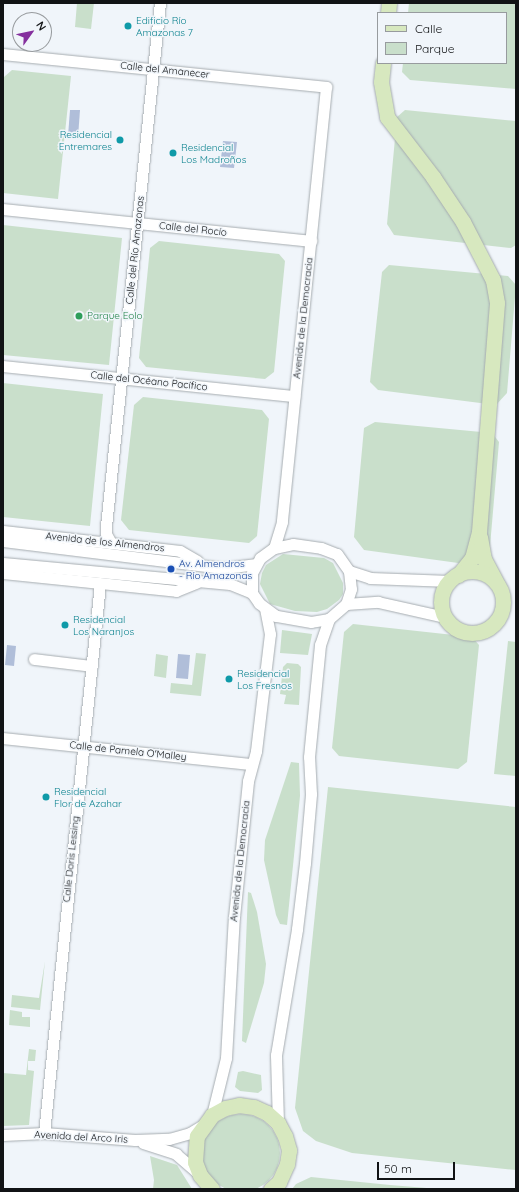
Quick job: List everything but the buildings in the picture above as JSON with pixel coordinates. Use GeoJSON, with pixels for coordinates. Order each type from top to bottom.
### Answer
{"type":"FeatureCollection","features":[{"type":"Feature","properties":{"kind":"main road"},"geometry":{"type":"LineString","coordinates":[[383,64],[381,82],[387,117],[430,172],[464,222],[493,280],[497,315],[479,532],[472,558],[454,578],[442,598],[446,617],[461,630],[480,632],[490,628],[497,621],[502,606],[501,591],[484,559],[479,532]]}},
{"type":"Feature","properties":{"kind":"main road"},"geometry":{"type":"LineString","coordinates":[[454,578],[478,572],[496,582]]}},
{"type":"Feature","properties":{"kind":"main road"},"geometry":{"type":"LineString","coordinates":[[212,1189],[200,1175],[194,1148],[208,1120],[225,1108],[239,1105],[254,1107],[267,1113],[278,1123],[289,1150],[287,1164],[276,1187]]}},
{"type":"Feature","properties":{"kind":"street","name":"Calle del Río Amazonas"},"geometry":{"type":"LineString","coordinates":[[111,543],[106,534],[106,526],[160,3]]}},
{"type":"Feature","properties":{"kind":"street","name":"Calle del Amanecer"},"geometry":{"type":"LineString","coordinates":[[3,54],[326,87]]}},
{"type":"Feature","properties":{"kind":"street","name":"Avenida de la Democracia"},"geometry":{"type":"LineString","coordinates":[[274,548],[282,522],[326,87]]}},
{"type":"Feature","properties":{"kind":"street","name":"Calle del Rocío"},"geometry":{"type":"LineString","coordinates":[[3,209],[311,241]]}},
{"type":"Feature","properties":{"kind":"street","name":"Calle del Océano Pacífico"},"geometry":{"type":"LineString","coordinates":[[3,366],[294,396]]}},
{"type":"Feature","properties":{"kind":"street","name":"Avenida de los Almendros"},"geometry":{"type":"LineString","coordinates":[[3,532],[180,551],[203,564]]}},
{"type":"Feature","properties":{"kind":"street","name":"Avenida de los Almendros"},"geometry":{"type":"LineString","coordinates":[[3,532],[18,543]]}},
{"type":"Feature","properties":{"kind":"street","name":"Avenida de los Almendros"},"geometry":{"type":"LineString","coordinates":[[3,541],[203,564],[224,568],[255,564]]}},
{"type":"Feature","properties":{"kind":"street"},"geometry":{"type":"LineString","coordinates":[[252,593],[251,583],[255,564],[274,548],[293,544],[321,548],[337,554],[349,571],[351,590],[346,604],[329,619],[320,645],[309,757],[311,794],[297,929],[276,1055],[278,1123]]}},
{"type":"Feature","properties":{"kind":"street"},"geometry":{"type":"LineString","coordinates":[[4,566],[100,584],[176,591],[200,582]]}},
{"type":"Feature","properties":{"kind":"street"},"geometry":{"type":"LineString","coordinates":[[4,566],[230,584],[252,593],[265,608],[276,616],[311,622],[329,619]]}},
{"type":"Feature","properties":{"kind":"street"},"geometry":{"type":"LineString","coordinates":[[349,571],[370,578],[454,578]]}},
{"type":"Feature","properties":{"kind":"street","name":"Calle Doris Lessing"},"geometry":{"type":"LineString","coordinates":[[44,1133],[100,584]]}},
{"type":"Feature","properties":{"kind":"street"},"geometry":{"type":"LineString","coordinates":[[346,604],[378,602],[446,617]]}},
{"type":"Feature","properties":{"kind":"street","name":"Avenida de la Democracia"},"geometry":{"type":"LineString","coordinates":[[208,1120],[226,1058],[234,917],[248,781],[252,764],[270,634],[265,608]]}},
{"type":"Feature","properties":{"kind":"street"},"geometry":{"type":"LineString","coordinates":[[34,659],[92,666]]}},
{"type":"Feature","properties":{"kind":"street","name":"Calle de Pamela O'Malley"},"geometry":{"type":"LineString","coordinates":[[3,738],[252,764]]}},
{"type":"Feature","properties":{"kind":"street","name":"Avenida del Arco Iris"},"geometry":{"type":"LineString","coordinates":[[3,1135],[44,1133],[135,1140],[169,1139],[190,1133],[208,1120]]}},
{"type":"Feature","properties":{"kind":"street","name":"Avenida del Arco Iris"},"geometry":{"type":"LineString","coordinates":[[135,1140],[176,1154],[200,1175]]}},
{"type":"Feature","properties":{"kind":"green space"},"geometry":{"type":"Polygon","coordinates":[[[77,3],[94,3],[91,29],[75,27],[77,3]]]}},
{"type":"Feature","properties":{"kind":"green space"},"geometry":{"type":"Polygon","coordinates":[[[409,3],[516,3],[516,89],[410,80],[402,72],[403,64],[507,64],[507,12],[408,12],[409,3]]]}},
{"type":"Feature","properties":{"kind":"green space"},"geometry":{"type":"Polygon","coordinates":[[[12,70],[71,76],[58,199],[3,193],[3,85],[4,77],[12,70]]]}},
{"type":"Feature","properties":{"kind":"green space"},"geometry":{"type":"Polygon","coordinates":[[[405,110],[516,121],[516,245],[511,248],[394,235],[387,224],[397,117],[405,110]]]}},
{"type":"Feature","properties":{"kind":"green space"},"geometry":{"type":"Polygon","coordinates":[[[3,225],[122,238],[109,365],[3,355],[3,225]]]}},
{"type":"Feature","properties":{"kind":"green space"},"geometry":{"type":"Polygon","coordinates":[[[159,241],[279,254],[285,261],[274,372],[265,379],[146,367],[139,358],[150,248],[159,241]]]}},
{"type":"Feature","properties":{"kind":"green space"},"geometry":{"type":"Polygon","coordinates":[[[389,265],[508,276],[516,285],[507,393],[496,405],[378,390],[370,382],[382,272],[389,265]]]}},
{"type":"Feature","properties":{"kind":"green space"},"geometry":{"type":"Polygon","coordinates":[[[3,383],[103,394],[90,526],[3,517],[3,383]]]}},
{"type":"Feature","properties":{"kind":"green space"},"geometry":{"type":"Polygon","coordinates":[[[143,397],[262,410],[269,419],[257,536],[249,543],[129,530],[121,520],[134,405],[143,397]]]}},
{"type":"Feature","properties":{"kind":"green space"},"geometry":{"type":"Polygon","coordinates":[[[375,422],[492,433],[499,442],[489,558],[480,566],[364,550],[354,537],[364,428],[375,422]]]}},
{"type":"Feature","properties":{"kind":"green space"},"geometry":{"type":"Polygon","coordinates":[[[283,554],[324,558],[333,563],[343,583],[343,594],[339,600],[327,609],[317,612],[295,611],[270,604],[260,584],[262,573],[266,565],[283,554]]]}},
{"type":"Feature","properties":{"kind":"green space"},"geometry":{"type":"Polygon","coordinates":[[[353,624],[472,637],[479,645],[467,762],[458,769],[339,756],[332,748],[344,632],[353,624]]]}},
{"type":"Feature","properties":{"kind":"green space"},"geometry":{"type":"Polygon","coordinates":[[[282,630],[312,634],[308,655],[280,653],[282,630]]]}},
{"type":"Feature","properties":{"kind":"green space"},"geometry":{"type":"Polygon","coordinates":[[[508,641],[516,642],[516,776],[494,774],[508,641]]]}},
{"type":"Feature","properties":{"kind":"green space"},"geometry":{"type":"Polygon","coordinates":[[[196,653],[206,654],[201,696],[170,693],[171,683],[192,685],[196,653]]]}},
{"type":"Feature","properties":{"kind":"green space"},"geometry":{"type":"Polygon","coordinates":[[[156,654],[168,656],[166,678],[154,676],[156,654]]]}},
{"type":"Feature","properties":{"kind":"green space"},"geometry":{"type":"Polygon","coordinates":[[[287,663],[298,664],[301,667],[299,705],[284,704],[286,695],[280,694],[283,667],[287,663]]]}},
{"type":"Feature","properties":{"kind":"green space"},"geometry":{"type":"Polygon","coordinates":[[[291,762],[299,763],[300,796],[287,925],[280,924],[276,915],[264,860],[265,840],[291,762]]]}},
{"type":"Feature","properties":{"kind":"green space"},"geometry":{"type":"Polygon","coordinates":[[[328,787],[516,807],[516,1170],[352,1153],[316,1141],[303,1131],[295,1108],[328,787]]]}},
{"type":"Feature","properties":{"kind":"green space"},"geometry":{"type":"Polygon","coordinates":[[[248,892],[251,893],[257,912],[266,964],[264,983],[246,1043],[242,1041],[248,892]]]}},
{"type":"Feature","properties":{"kind":"green space"},"geometry":{"type":"Polygon","coordinates":[[[45,961],[40,1010],[11,1007],[12,995],[39,998],[45,961]]]}},
{"type":"Feature","properties":{"kind":"green space"},"geometry":{"type":"Polygon","coordinates":[[[10,1010],[22,1012],[22,1017],[30,1017],[30,1027],[9,1025],[10,1010]]]}},
{"type":"Feature","properties":{"kind":"green space"},"geometry":{"type":"Polygon","coordinates":[[[29,1049],[36,1050],[35,1061],[28,1061],[28,1070],[34,1071],[29,1125],[3,1126],[3,1073],[26,1075],[29,1049]]]}},
{"type":"Feature","properties":{"kind":"green space"},"geometry":{"type":"Polygon","coordinates":[[[243,1071],[261,1075],[262,1090],[258,1093],[240,1091],[235,1087],[238,1072],[243,1071]]]}},
{"type":"Feature","properties":{"kind":"green space"},"geometry":{"type":"Polygon","coordinates":[[[233,1114],[249,1114],[263,1120],[274,1131],[280,1145],[280,1161],[274,1175],[263,1186],[249,1192],[233,1192],[219,1186],[208,1175],[202,1161],[202,1145],[208,1131],[219,1120],[233,1114]]]}},
{"type":"Feature","properties":{"kind":"green space"},"geometry":{"type":"Polygon","coordinates":[[[150,1156],[177,1165],[192,1189],[153,1189],[154,1180],[150,1156]]]}},
{"type":"Feature","properties":{"kind":"green space"},"geometry":{"type":"Polygon","coordinates":[[[311,1177],[439,1189],[292,1189],[296,1184],[311,1177]]]}},
{"type":"Feature","properties":{"kind":"water"},"geometry":{"type":"Polygon","coordinates":[[[70,110],[80,110],[78,137],[68,136],[70,110]]]}},
{"type":"Feature","properties":{"kind":"water"},"geometry":{"type":"Polygon","coordinates":[[[223,141],[237,142],[234,168],[220,167],[223,141]]]}},
{"type":"Feature","properties":{"kind":"water"},"geometry":{"type":"Polygon","coordinates":[[[7,645],[16,646],[14,666],[5,665],[7,645]]]}},
{"type":"Feature","properties":{"kind":"water"},"geometry":{"type":"Polygon","coordinates":[[[178,654],[190,655],[188,679],[176,678],[178,654]]]}},
{"type":"Feature","properties":{"kind":"place","name":"Edificio Río Amazonas 7"},"geometry":{"type":"Point","coordinates":[128,26]}},
{"type":"Feature","properties":{"kind":"place","name":"Residencial Entremares"},"geometry":{"type":"Point","coordinates":[120,140]}},
{"type":"Feature","properties":{"kind":"place","name":"Residencial Los Madroños"},"geometry":{"type":"Point","coordinates":[173,153]}},
{"type":"Feature","properties":{"kind":"place","name":"Parque Eolo"},"geometry":{"type":"Point","coordinates":[79,316]}},
{"type":"Feature","properties":{"kind":"place","name":"Av. Almendros - Río Amazonas"},"geometry":{"type":"Point","coordinates":[171,569]}},
{"type":"Feature","properties":{"kind":"place","name":"Residencial Los Naranjos"},"geometry":{"type":"Point","coordinates":[65,625]}},
{"type":"Feature","properties":{"kind":"place","name":"Residencial Los Fresnos"},"geometry":{"type":"Point","coordinates":[229,679]}},
{"type":"Feature","properties":{"kind":"place","name":"Residencial Flor de Azahar"},"geometry":{"type":"Point","coordinates":[46,797]}}]}
